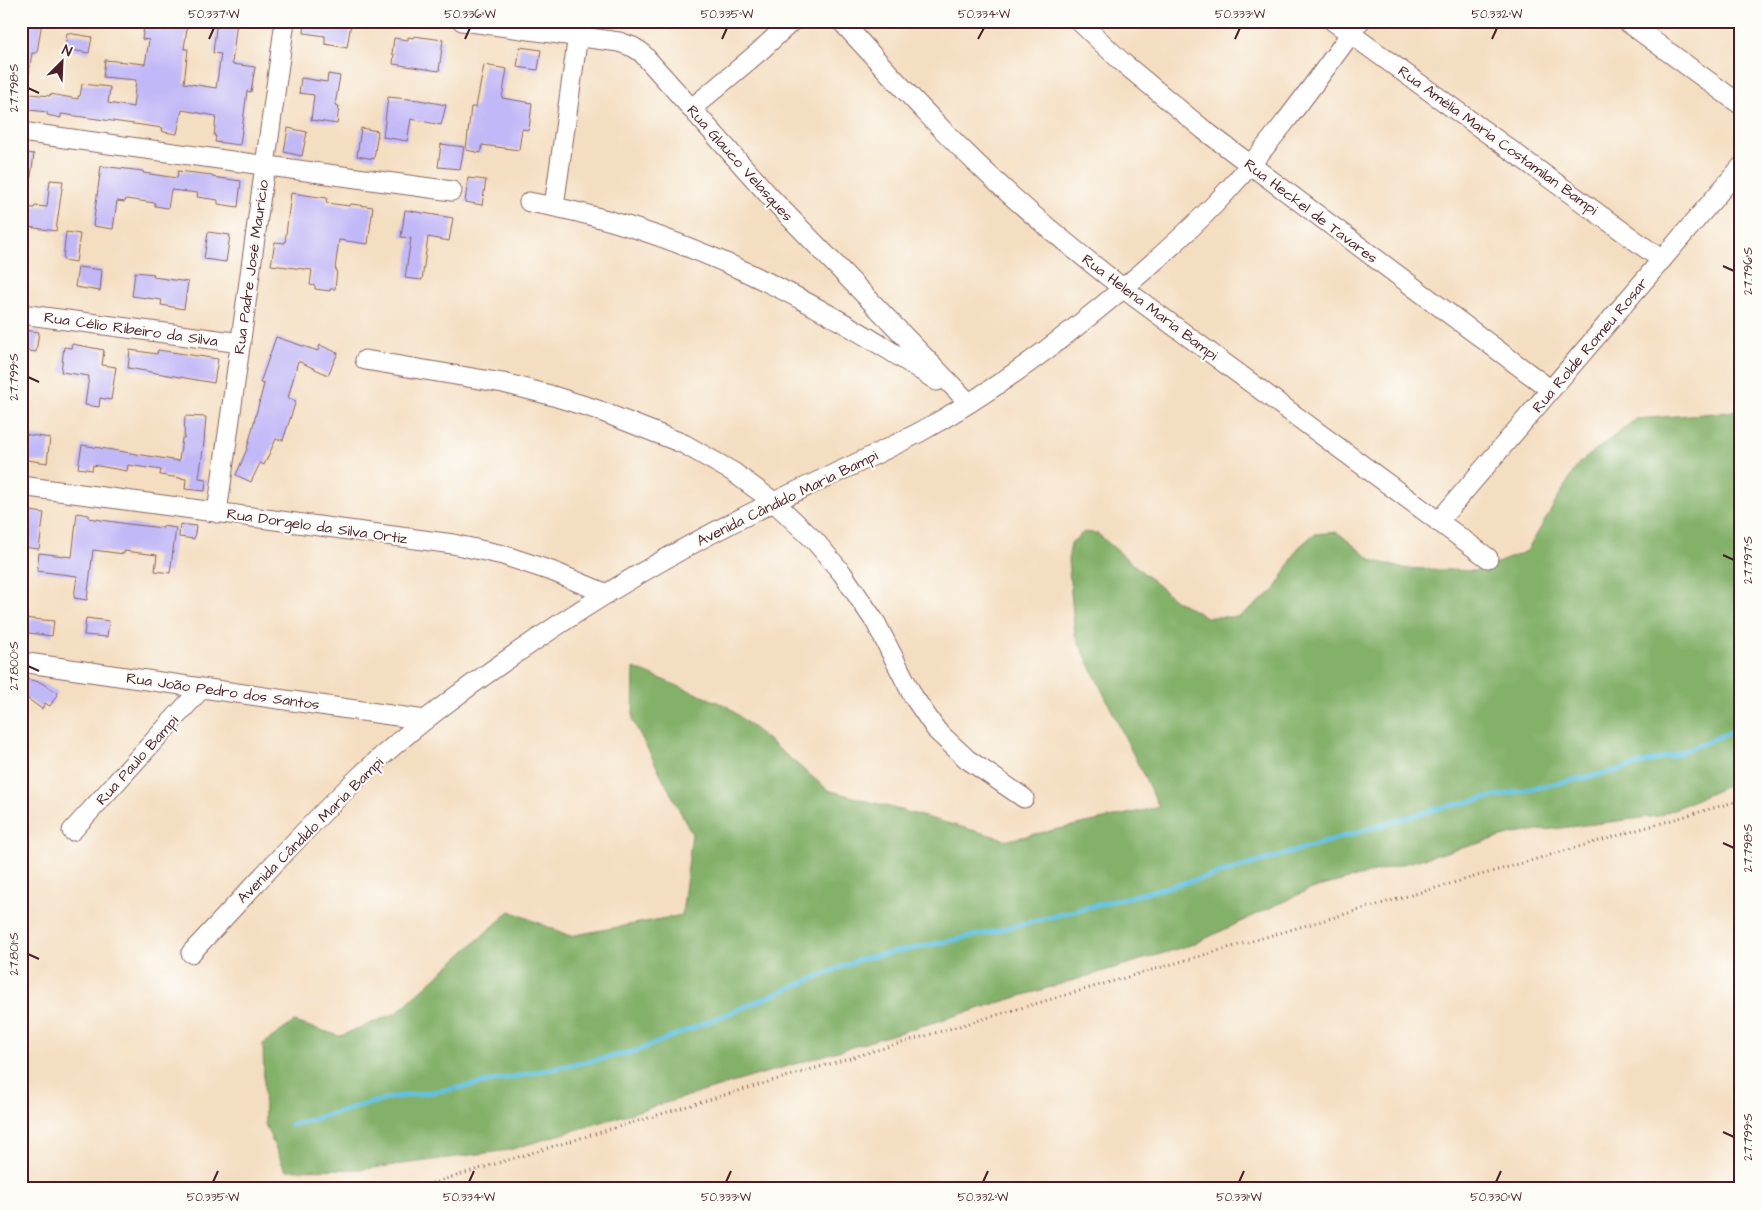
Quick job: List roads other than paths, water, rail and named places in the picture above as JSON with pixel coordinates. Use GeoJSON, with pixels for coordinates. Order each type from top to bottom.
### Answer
{"type":"FeatureCollection","features":[{"type":"Feature","properties":{"kind":"street","name":"Rua Padre José Maurício"},"geometry":{"type":"LineString","coordinates":[[217,512],[285,21]]}},
{"type":"Feature","properties":{"kind":"street","name":"Rua Glauco Velasques"},"geometry":{"type":"LineString","coordinates":[[462,21],[579,29],[633,47],[649,60],[835,265],[969,403]]}},
{"type":"Feature","properties":{"kind":"street"},"geometry":{"type":"LineString","coordinates":[[691,108],[760,51],[792,21]]}},
{"type":"Feature","properties":{"kind":"street","name":"Rua Helena Maria Bampi"},"geometry":{"type":"LineString","coordinates":[[841,21],[940,128],[1032,215],[1124,289],[1488,558]]}},
{"type":"Feature","properties":{"kind":"street","name":"Rua Heckel de Tavares"},"geometry":{"type":"LineString","coordinates":[[1079,21],[1155,91],[1250,165],[1551,390]]}},
{"type":"Feature","properties":{"kind":"street","name":"Rua Amélia Maria Costamilan Bampi"},"geometry":{"type":"LineString","coordinates":[[1333,21],[1356,28],[1662,260]]}},
{"type":"Feature","properties":{"kind":"street"},"geometry":{"type":"LineString","coordinates":[[1626,21],[1741,106]]}},
{"type":"Feature","properties":{"kind":"street","name":"Avenida Cândido Maria Bampi"},"geometry":{"type":"LineString","coordinates":[[191,953],[360,776],[425,720],[550,631],[607,594],[709,536],[774,502],[921,431],[969,403],[1027,364],[1124,289],[1183,236],[1250,165],[1356,28]]}},
{"type":"Feature","properties":{"kind":"street"},"geometry":{"type":"LineString","coordinates":[[554,206],[579,29]]}},
{"type":"Feature","properties":{"kind":"street"},"geometry":{"type":"LineString","coordinates":[[21,132],[452,191]]}},
{"type":"Feature","properties":{"kind":"street","name":"Rua Rolde Romeu Rosar"},"geometry":{"type":"LineString","coordinates":[[1438,522],[1741,167]]}},
{"type":"Feature","properties":{"kind":"street"},"geometry":{"type":"LineString","coordinates":[[529,202],[554,206],[624,225],[692,248],[755,275],[824,311],[894,352],[969,403]]}},
{"type":"Feature","properties":{"kind":"street","name":"Rua Célio Ribeiro da Silva"},"geometry":{"type":"LineString","coordinates":[[21,314],[241,343]]}},
{"type":"Feature","properties":{"kind":"street"},"geometry":{"type":"LineString","coordinates":[[365,360],[503,383],[595,409],[684,444],[733,472],[774,502],[815,541],[842,572],[876,624],[913,696],[937,730],[967,759],[1024,798]]}},
{"type":"Feature","properties":{"kind":"street","name":"Rua Dorgelo da Silva Ortiz"},"geometry":{"type":"LineString","coordinates":[[21,486],[453,544],[503,555],[554,572],[607,594]]}},
{"type":"Feature","properties":{"kind":"street","name":"Rua João Pedro dos Santos"},"geometry":{"type":"LineString","coordinates":[[21,662],[425,720]]}},
{"type":"Feature","properties":{"kind":"street","name":"Rua Paulo Bampi"},"geometry":{"type":"LineString","coordinates":[[72,831],[202,688]]}},
{"type":"Feature","properties":{"kind":"waterway"},"geometry":{"type":"LineString","coordinates":[[291,1125],[389,1098],[459,1088],[634,1052],[861,959],[988,933],[1215,875],[1439,808],[1607,773],[1674,755],[1741,728]]}}]}
